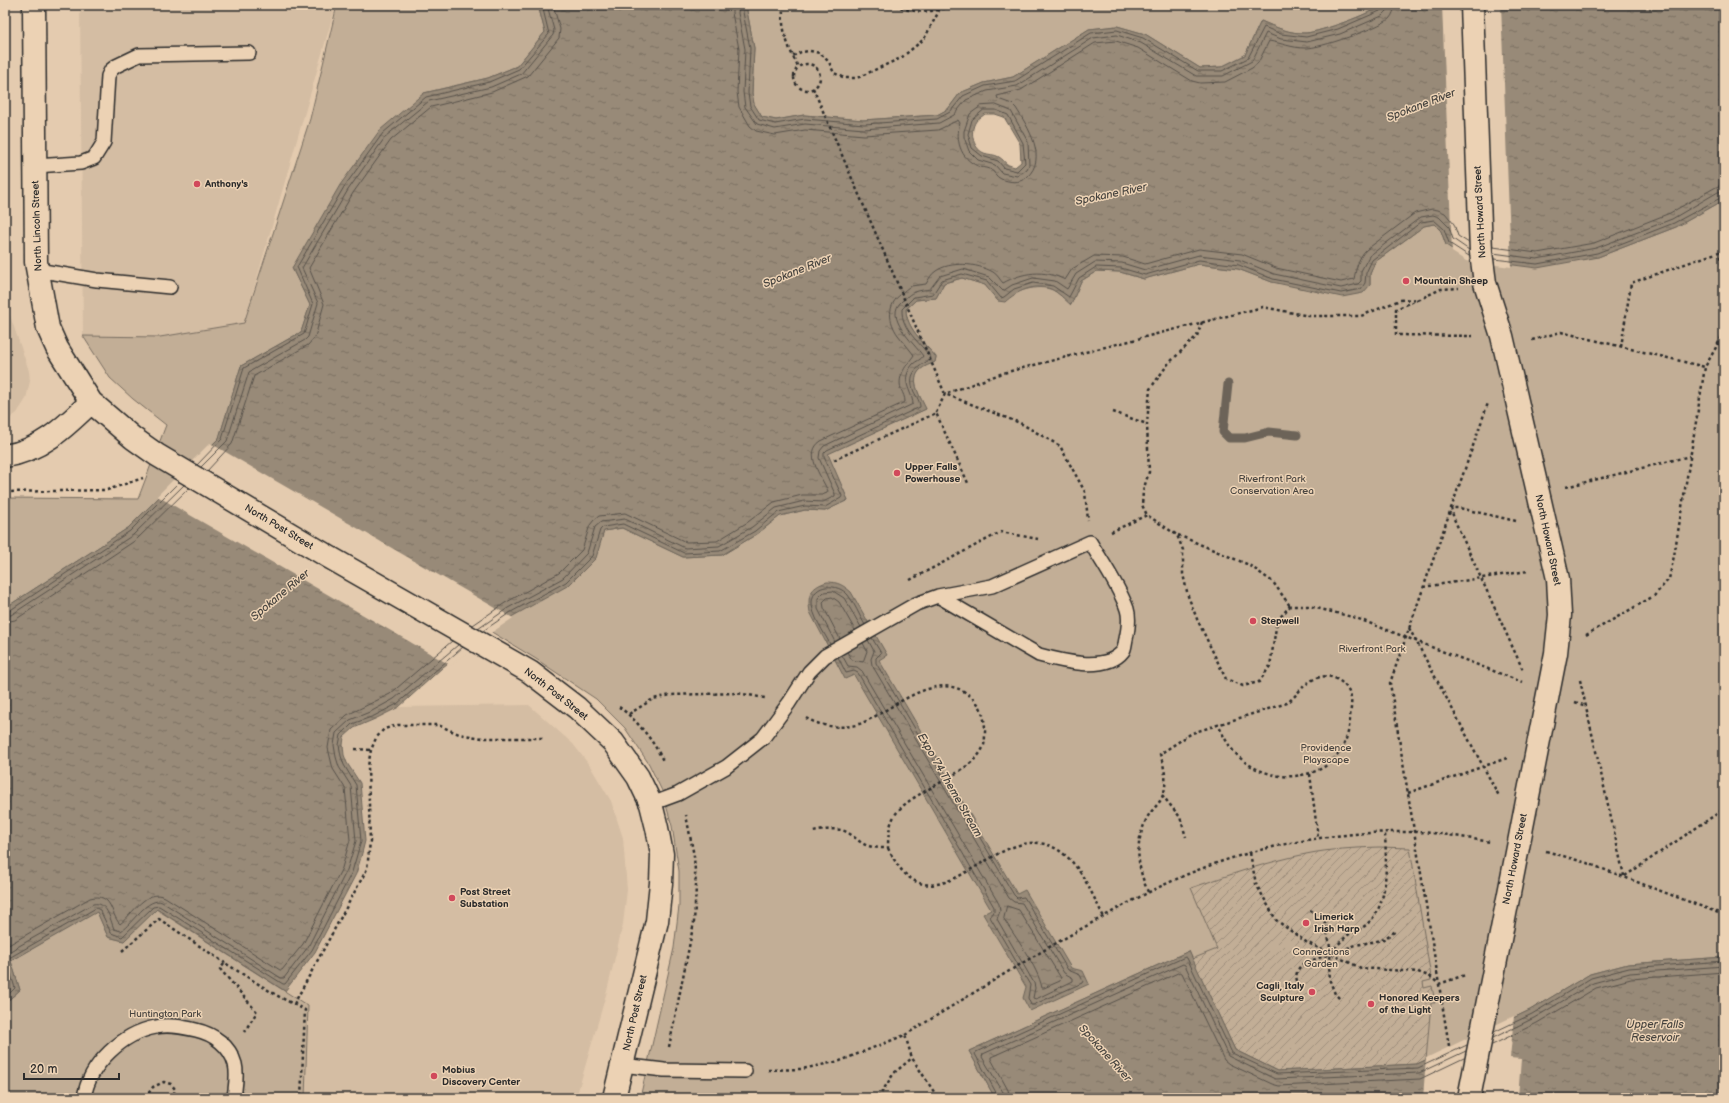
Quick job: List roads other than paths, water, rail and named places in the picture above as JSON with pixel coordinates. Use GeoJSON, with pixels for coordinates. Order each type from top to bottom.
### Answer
{"type":"FeatureCollection","features":[{"type":"Feature","properties":{"kind":"street","name":"North Lincoln Street"},"geometry":{"type":"LineString","coordinates":[[34,5],[36,262],[48,328],[57,348],[91,402],[133,438]]}},
{"type":"Feature","properties":{"kind":"street","name":"North Howard Street"},"geometry":{"type":"LineString","coordinates":[[1469,1098],[1537,748],[1539,688],[1556,653],[1560,615],[1560,598],[1555,567],[1504,344],[1486,286],[1481,252],[1472,5]]}},
{"type":"Feature","properties":{"kind":"street"},"geometry":{"type":"LineString","coordinates":[[5,456],[37,446],[65,428],[91,402]]}},
{"type":"Feature","properties":{"kind":"street","name":"North Post Street"},"geometry":{"type":"LineString","coordinates":[[133,438],[158,455],[322,553],[530,672],[577,708],[613,742],[638,777],[651,804],[662,854],[657,921],[614,1098]]}},
{"type":"Feature","properties":{"kind":"lane"},"geometry":{"type":"LineString","coordinates":[[35,166],[81,163],[94,158],[104,142],[108,76],[111,70],[116,66],[139,55],[249,53]]}},
{"type":"Feature","properties":{"kind":"lane"},"geometry":{"type":"LineString","coordinates":[[37,270],[97,280],[170,287]]}},
{"type":"Feature","properties":{"kind":"lane"},"geometry":{"type":"LineString","coordinates":[[651,804],[678,794],[726,767],[763,738],[789,703],[809,672],[825,656],[916,604],[938,596],[992,586],[1090,542],[1120,594],[1127,610],[1128,631],[1124,650],[1116,657],[1106,662],[1087,664],[1038,655],[938,596]]}},
{"type":"Feature","properties":{"kind":"lane"},"geometry":{"type":"LineString","coordinates":[[84,1098],[94,1071],[113,1049],[144,1030],[172,1026],[202,1031],[214,1036],[231,1053],[235,1064],[236,1078],[234,1098]]}},
{"type":"Feature","properties":{"kind":"lane"},"geometry":{"type":"LineString","coordinates":[[622,1065],[664,1070],[745,1071]]}},
{"type":"Feature","properties":{"kind":"water","name":"Spokane River"},"geometry":{"type":"Polygon","coordinates":[[[538,5],[748,5],[747,11],[754,48],[752,93],[754,104],[762,117],[776,120],[804,115],[863,120],[937,115],[948,109],[960,93],[984,83],[1013,77],[1089,29],[1117,26],[1145,34],[1200,68],[1221,67],[1245,55],[1261,21],[1288,31],[1306,33],[1345,22],[1367,13],[1381,5],[1724,5],[1724,200],[1676,227],[1598,257],[1537,268],[1467,259],[1446,245],[1441,231],[1434,224],[1424,226],[1375,262],[1370,274],[1370,285],[1363,293],[1342,297],[1272,282],[1238,269],[1199,264],[1144,279],[1120,272],[1097,271],[1081,281],[1071,305],[1056,292],[1045,287],[1020,291],[1005,302],[998,301],[985,285],[962,278],[944,283],[936,298],[916,300],[906,309],[912,329],[936,357],[935,362],[920,370],[916,379],[917,389],[926,409],[828,454],[848,500],[825,511],[805,510],[780,516],[757,534],[722,555],[683,557],[622,528],[604,531],[596,558],[569,585],[513,616],[490,631],[443,667],[399,707],[354,728],[344,737],[344,755],[347,763],[360,783],[365,841],[356,874],[315,952],[285,991],[157,909],[124,941],[108,937],[97,912],[11,961],[20,990],[5,1003],[5,608],[128,528],[219,438],[241,366],[301,332],[310,305],[292,268],[340,185],[380,130],[424,93],[488,78],[517,66],[545,32],[538,5]],[[985,114],[977,120],[973,128],[974,143],[980,151],[997,156],[1007,164],[1015,167],[1021,162],[1020,144],[1004,117],[995,114],[985,114]]]}},
{"type":"Feature","properties":{"kind":"water","name":"Expo '74 Theme Stream"},"geometry":{"type":"Polygon","coordinates":[[[827,582],[840,584],[851,592],[887,655],[879,660],[1017,894],[1025,890],[1071,968],[1083,971],[1089,984],[1030,1011],[1023,998],[1026,987],[983,914],[991,910],[854,675],[845,679],[810,612],[809,601],[813,589],[827,582]]]}},
{"type":"Feature","properties":{"kind":"water","name":"Upper Falls Reservoir"},"geometry":{"type":"Polygon","coordinates":[[[1189,951],[1235,1050],[1278,1071],[1417,1064],[1530,1010],[1590,974],[1628,964],[1724,957],[1724,1098],[995,1098],[969,1051],[1189,951]]]}},
{"type":"Feature","properties":{"kind":"waterway"},"geometry":{"type":"LineString","coordinates":[[1228,384],[1223,432],[1229,438],[1245,438],[1269,432],[1297,435]]}},
{"type":"Feature","properties":{"kind":"place","name":"Anthony's"},"geometry":{"type":"Point","coordinates":[197,184]}},
{"type":"Feature","properties":{"kind":"place","name":"Mountain Sheep"},"geometry":{"type":"Point","coordinates":[1406,281]}},
{"type":"Feature","properties":{"kind":"place","name":"Upper Falls Powerhouse"},"geometry":{"type":"Point","coordinates":[897,473]}},
{"type":"Feature","properties":{"kind":"place","name":"Stepwell"},"geometry":{"type":"Point","coordinates":[1253,621]}},
{"type":"Feature","properties":{"kind":"place","name":"Post Street Substation"},"geometry":{"type":"Point","coordinates":[452,898]}},
{"type":"Feature","properties":{"kind":"place","name":"Limerick Irish Harp"},"geometry":{"type":"Point","coordinates":[1306,923]}},
{"type":"Feature","properties":{"kind":"place","name":"Cagli, Italy Sculpture"},"geometry":{"type":"Point","coordinates":[1312,992]}},
{"type":"Feature","properties":{"kind":"place","name":"Honored Keepers of the Light"},"geometry":{"type":"Point","coordinates":[1371,1004]}},
{"type":"Feature","properties":{"kind":"place","name":"Mobius Discovery Center"},"geometry":{"type":"Point","coordinates":[434,1076]}},
{"type":"Feature","properties":{"kind":"park label","name":"Riverfront Park Conservation Area"},"geometry":{"type":"Point","coordinates":[1272,484]}},
{"type":"Feature","properties":{"kind":"park label","name":"Riverfront Park"},"geometry":{"type":"Point","coordinates":[1372,649]}},
{"type":"Feature","properties":{"kind":"park label","name":"Providence Playscape"},"geometry":{"type":"Point","coordinates":[1326,754]}},
{"type":"Feature","properties":{"kind":"park label","name":"Connections Garden"},"geometry":{"type":"Point","coordinates":[1321,958]}},
{"type":"Feature","properties":{"kind":"park label","name":"Huntington Park"},"geometry":{"type":"Point","coordinates":[165,1014]}}]}
